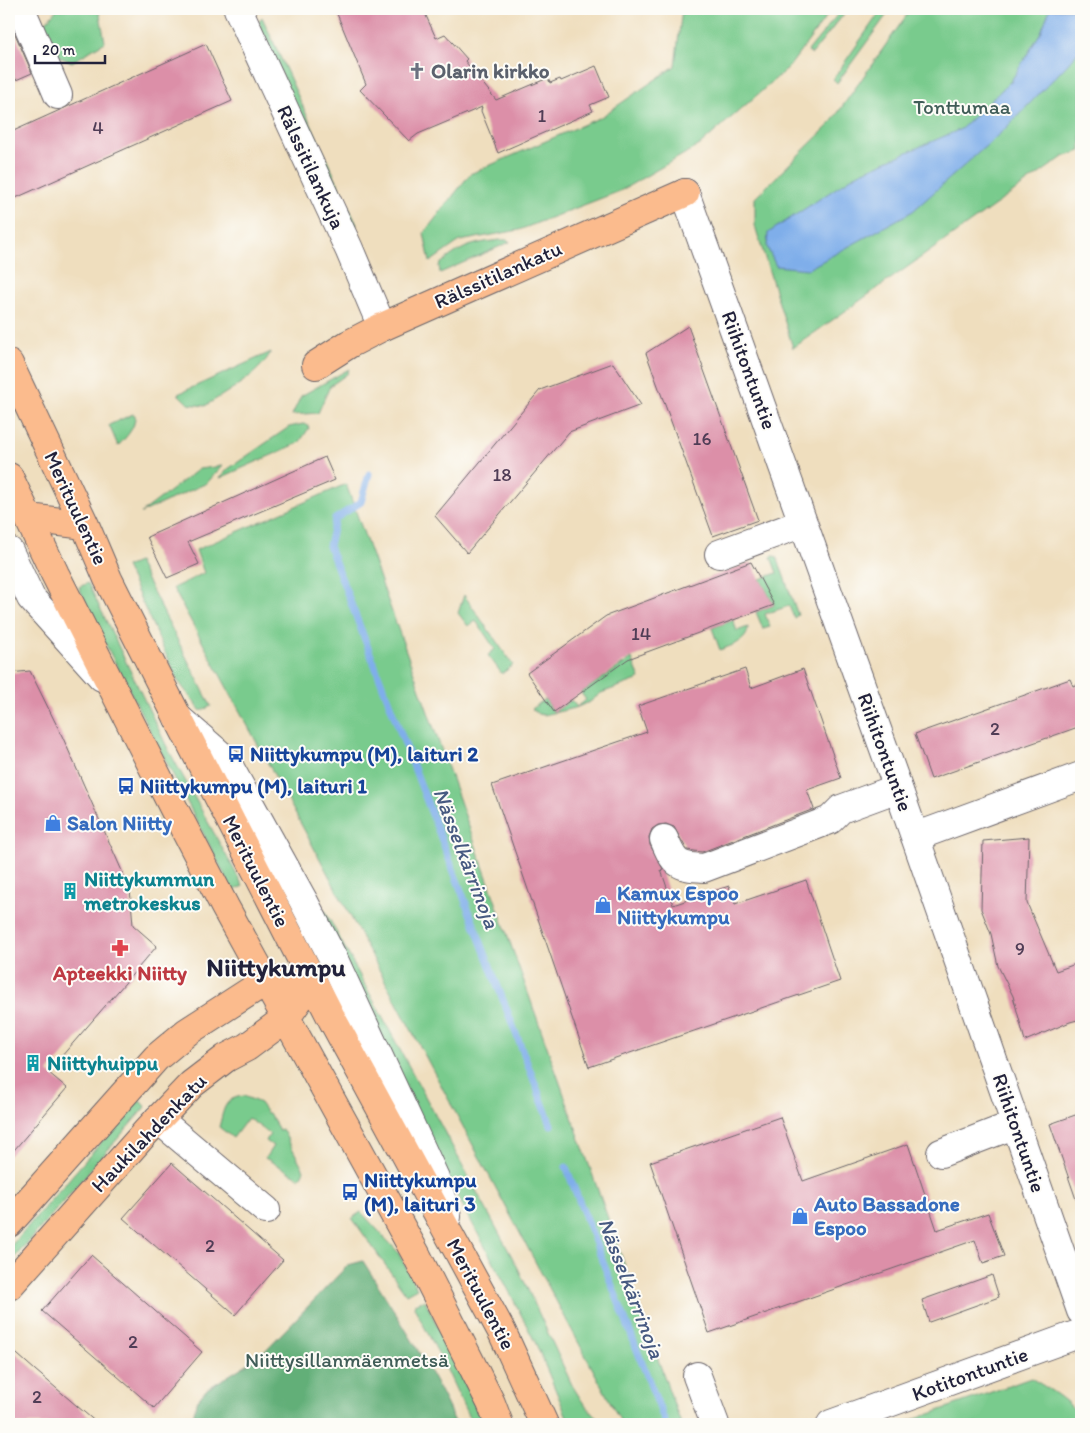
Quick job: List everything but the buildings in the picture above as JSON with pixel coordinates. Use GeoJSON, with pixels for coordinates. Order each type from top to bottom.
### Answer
{"type":"FeatureCollection","features":[{"type":"Feature","properties":{"kind":"main road","name":"Rälssitilankatu"},"geometry":{"type":"LineString","coordinates":[[316,365],[349,344],[382,327],[685,193]]}},
{"type":"Feature","properties":{"kind":"main road","name":"Merituulentie"},"geometry":{"type":"LineString","coordinates":[[9,364],[85,525],[108,579],[178,718],[312,981],[502,1332],[544,1424]]}},
{"type":"Feature","properties":{"kind":"main road","name":"Merituulentie"},"geometry":{"type":"LineString","coordinates":[[9,477],[113,690],[225,907],[416,1254],[500,1424]]}},
{"type":"Feature","properties":{"kind":"main road"},"geometry":{"type":"LineString","coordinates":[[29,518],[65,484]]}},
{"type":"Feature","properties":{"kind":"main road"},"geometry":{"type":"LineString","coordinates":[[29,518],[85,525]]}},
{"type":"Feature","properties":{"kind":"main road"},"geometry":{"type":"LineString","coordinates":[[266,981],[312,981]]}},
{"type":"Feature","properties":{"kind":"main road","name":"Haukilahdenkatu"},"geometry":{"type":"LineString","coordinates":[[9,1223],[156,1058],[187,1032],[266,981]]}},
{"type":"Feature","properties":{"kind":"main road","name":"Haukilahdenkatu"},"geometry":{"type":"LineString","coordinates":[[9,1286],[158,1119],[192,1084],[226,1058],[247,1047],[286,1018],[312,981]]}},
{"type":"Feature","properties":{"kind":"street"},"geometry":{"type":"LineString","coordinates":[[21,9],[58,95]]}},
{"type":"Feature","properties":{"kind":"street","name":"Rälssitilankuja"},"geometry":{"type":"LineString","coordinates":[[238,9],[349,249],[382,327]]}},
{"type":"Feature","properties":{"kind":"street","name":"Riihitontuntie"},"geometry":{"type":"LineString","coordinates":[[685,193],[898,788],[1081,1311]]}},
{"type":"Feature","properties":{"kind":"street"},"geometry":{"type":"LineString","coordinates":[[719,554],[803,523]]}},
{"type":"Feature","properties":{"kind":"street"},"geometry":{"type":"LineString","coordinates":[[9,551],[31,598],[113,690]]}},
{"type":"Feature","properties":{"kind":"street"},"geometry":{"type":"LineString","coordinates":[[178,718],[225,759],[303,900],[335,962],[431,1169],[454,1243]]}},
{"type":"Feature","properties":{"kind":"street"},"geometry":{"type":"LineString","coordinates":[[915,837],[1081,776]]}},
{"type":"Feature","properties":{"kind":"street"},"geometry":{"type":"LineString","coordinates":[[664,838],[672,858],[680,865],[690,868],[704,868],[830,820],[841,809],[898,788]]}},
{"type":"Feature","properties":{"kind":"street"},"geometry":{"type":"LineString","coordinates":[[263,885],[272,846]]}},
{"type":"Feature","properties":{"kind":"street"},"geometry":{"type":"LineString","coordinates":[[158,1119],[266,1210]]}},
{"type":"Feature","properties":{"kind":"street"},"geometry":{"type":"LineString","coordinates":[[941,1153],[1016,1124]]}},
{"type":"Feature","properties":{"kind":"street","name":"Kotitontuntie"},"geometry":{"type":"LineString","coordinates":[[831,1424],[1081,1332]]}},
{"type":"Feature","properties":{"kind":"street"},"geometry":{"type":"LineString","coordinates":[[697,1376],[715,1424]]}},
{"type":"Feature","properties":{"kind":"green space"},"geometry":{"type":"Polygon","coordinates":[[[57,9],[99,9],[105,42],[72,62],[56,56],[42,27],[57,9]]]}},
{"type":"Feature","properties":{"kind":"green space"},"geometry":{"type":"Polygon","coordinates":[[[682,9],[832,9],[789,67],[700,145],[620,191],[519,230],[460,241],[430,262],[424,233],[470,174],[601,117],[675,66],[682,9]]]}},
{"type":"Feature","properties":{"kind":"green space"},"geometry":{"type":"Polygon","coordinates":[[[842,9],[848,9],[812,54],[808,51],[842,9]]]}},
{"type":"Feature","properties":{"kind":"green space"},"geometry":{"type":"Polygon","coordinates":[[[882,9],[891,9],[837,83],[833,79],[882,9]]]}},
{"type":"Feature","properties":{"kind":"green space","name":"Tonttumaa"},"geometry":{"type":"Polygon","coordinates":[[[911,9],[1081,9],[1081,151],[1063,157],[793,348],[755,226],[755,198],[830,124],[911,9]]]}},
{"type":"Feature","properties":{"kind":"green space"},"geometry":{"type":"Polygon","coordinates":[[[262,17],[357,225],[352,228],[261,30],[259,21],[262,17]]]}},
{"type":"Feature","properties":{"kind":"green space"},"geometry":{"type":"Polygon","coordinates":[[[508,240],[510,242],[440,273],[439,265],[461,250],[482,242],[508,240]]]}},
{"type":"Feature","properties":{"kind":"green space"},"geometry":{"type":"Polygon","coordinates":[[[271,352],[250,376],[205,406],[188,404],[178,394],[271,352]]]}},
{"type":"Feature","properties":{"kind":"green space"},"geometry":{"type":"Polygon","coordinates":[[[349,369],[347,374],[330,386],[318,413],[292,415],[301,396],[349,369]]]}},
{"type":"Feature","properties":{"kind":"green space"},"geometry":{"type":"Polygon","coordinates":[[[133,414],[135,415],[134,424],[118,446],[109,425],[133,414]]]}},
{"type":"Feature","properties":{"kind":"green space"},"geometry":{"type":"Polygon","coordinates":[[[303,424],[309,428],[299,443],[220,478],[228,469],[289,427],[303,424]]]}},
{"type":"Feature","properties":{"kind":"green space"},"geometry":{"type":"Polygon","coordinates":[[[222,466],[207,483],[141,513],[199,469],[222,466]]]}},
{"type":"Feature","properties":{"kind":"green space"},"geometry":{"type":"Polygon","coordinates":[[[346,484],[681,1424],[622,1424],[173,588],[204,573],[196,550],[346,484]]]}},
{"type":"Feature","properties":{"kind":"green space"},"geometry":{"type":"Polygon","coordinates":[[[771,557],[777,557],[798,615],[794,618],[789,606],[765,614],[770,627],[763,629],[756,612],[774,605],[760,579],[777,573],[771,557]]]}},
{"type":"Feature","properties":{"kind":"green space"},"geometry":{"type":"Polygon","coordinates":[[[138,562],[211,706],[201,711],[178,681],[126,567],[138,562]]]}},
{"type":"Feature","properties":{"kind":"green space"},"geometry":{"type":"Polygon","coordinates":[[[88,583],[168,749],[243,886],[233,891],[91,616],[79,587],[88,583]]]}},
{"type":"Feature","properties":{"kind":"green space"},"geometry":{"type":"Polygon","coordinates":[[[464,595],[513,665],[502,674],[488,655],[495,649],[476,621],[468,626],[458,613],[464,595]]]}},
{"type":"Feature","properties":{"kind":"green space"},"geometry":{"type":"Polygon","coordinates":[[[733,620],[737,631],[748,627],[747,632],[742,640],[720,650],[712,628],[733,620]]]}},
{"type":"Feature","properties":{"kind":"green space"},"geometry":{"type":"Polygon","coordinates":[[[632,658],[640,679],[601,693],[590,702],[575,708],[544,715],[538,714],[532,709],[545,699],[554,712],[571,700],[577,707],[586,700],[581,693],[632,658]]]}},
{"type":"Feature","properties":{"kind":"green space"},"geometry":{"type":"Polygon","coordinates":[[[325,911],[518,1268],[572,1385],[582,1401],[602,1424],[570,1424],[536,1344],[439,1162],[316,916],[325,911]]]}},
{"type":"Feature","properties":{"kind":"green space"},"geometry":{"type":"Polygon","coordinates":[[[244,1096],[260,1103],[269,1113],[279,1130],[282,1129],[304,1170],[300,1178],[265,1158],[273,1146],[266,1141],[270,1134],[248,1118],[233,1138],[219,1127],[228,1102],[237,1097],[244,1096]]]}},
{"type":"Feature","properties":{"kind":"green space"},"geometry":{"type":"Polygon","coordinates":[[[138,1100],[146,1106],[9,1264],[9,1248],[138,1100]]]}},
{"type":"Feature","properties":{"kind":"green space"},"geometry":{"type":"Polygon","coordinates":[[[361,1212],[398,1252],[417,1288],[406,1294],[352,1218],[361,1212]]]}},
{"type":"Feature","properties":{"kind":"green space","name":"Niittysillanmäenmetsä"},"geometry":{"type":"Polygon","coordinates":[[[363,1261],[424,1361],[456,1424],[192,1424],[196,1402],[207,1389],[260,1356],[348,1265],[363,1261]]]}},
{"type":"Feature","properties":{"kind":"green space"},"geometry":{"type":"Polygon","coordinates":[[[425,1300],[484,1424],[472,1424],[445,1366],[414,1307],[415,1304],[425,1300]]]}},
{"type":"Feature","properties":{"kind":"green space"},"geometry":{"type":"Polygon","coordinates":[[[1031,1378],[1069,1404],[1075,1410],[1081,1424],[901,1424],[1031,1378]]]}},
{"type":"Feature","properties":{"kind":"water"},"geometry":{"type":"Polygon","coordinates":[[[1050,9],[1081,9],[1081,49],[1004,130],[913,211],[808,269],[776,266],[767,247],[768,233],[859,173],[961,129],[1011,81],[1041,32],[1050,9]]]}},
{"type":"Feature","properties":{"kind":"waterway","name":"Nässelkärrinoja"},"geometry":{"type":"LineString","coordinates":[[369,474],[361,502],[335,519],[329,546],[551,1125]]}},
{"type":"Feature","properties":{"kind":"waterway","name":"Nässelkärrinoja"},"geometry":{"type":"LineString","coordinates":[[566,1167],[665,1422]]}},
{"type":"Feature","properties":{"kind":"place","name":"Olarin kirkko"},"geometry":{"type":"Point","coordinates":[417,71]}},
{"type":"Feature","properties":{"kind":"place","name":"Niittykumpu (M), laituri 2"},"geometry":{"type":"Point","coordinates":[236,754]}},
{"type":"Feature","properties":{"kind":"place","name":"Niittykumpu (M), laituri 1"},"geometry":{"type":"Point","coordinates":[126,786]}},
{"type":"Feature","properties":{"kind":"place","name":"Salon Niitty"},"geometry":{"type":"Point","coordinates":[53,823]}},
{"type":"Feature","properties":{"kind":"place","name":"Niittykummun metrokeskus"},"geometry":{"type":"Point","coordinates":[70,891]}},
{"type":"Feature","properties":{"kind":"place","name":"Kamux Espoo Niittykumpu"},"geometry":{"type":"Point","coordinates":[603,905]}},
{"type":"Feature","properties":{"kind":"place","name":"Apteekki Niitty"},"geometry":{"type":"Point","coordinates":[120,948]}},
{"type":"Feature","properties":{"kind":"place","name":"Niittyhuippu"},"geometry":{"type":"Point","coordinates":[33,1063]}},
{"type":"Feature","properties":{"kind":"place","name":"Niittykumpu (M), laituri 3"},"geometry":{"type":"Point","coordinates":[350,1192]}},
{"type":"Feature","properties":{"kind":"place","name":"Auto Bassadone Espoo"},"geometry":{"type":"Point","coordinates":[800,1216]}},
{"type":"Feature","properties":{"kind":"district","name":"Niittykumpu"},"geometry":{"type":"Point","coordinates":[276,967]}}]}
